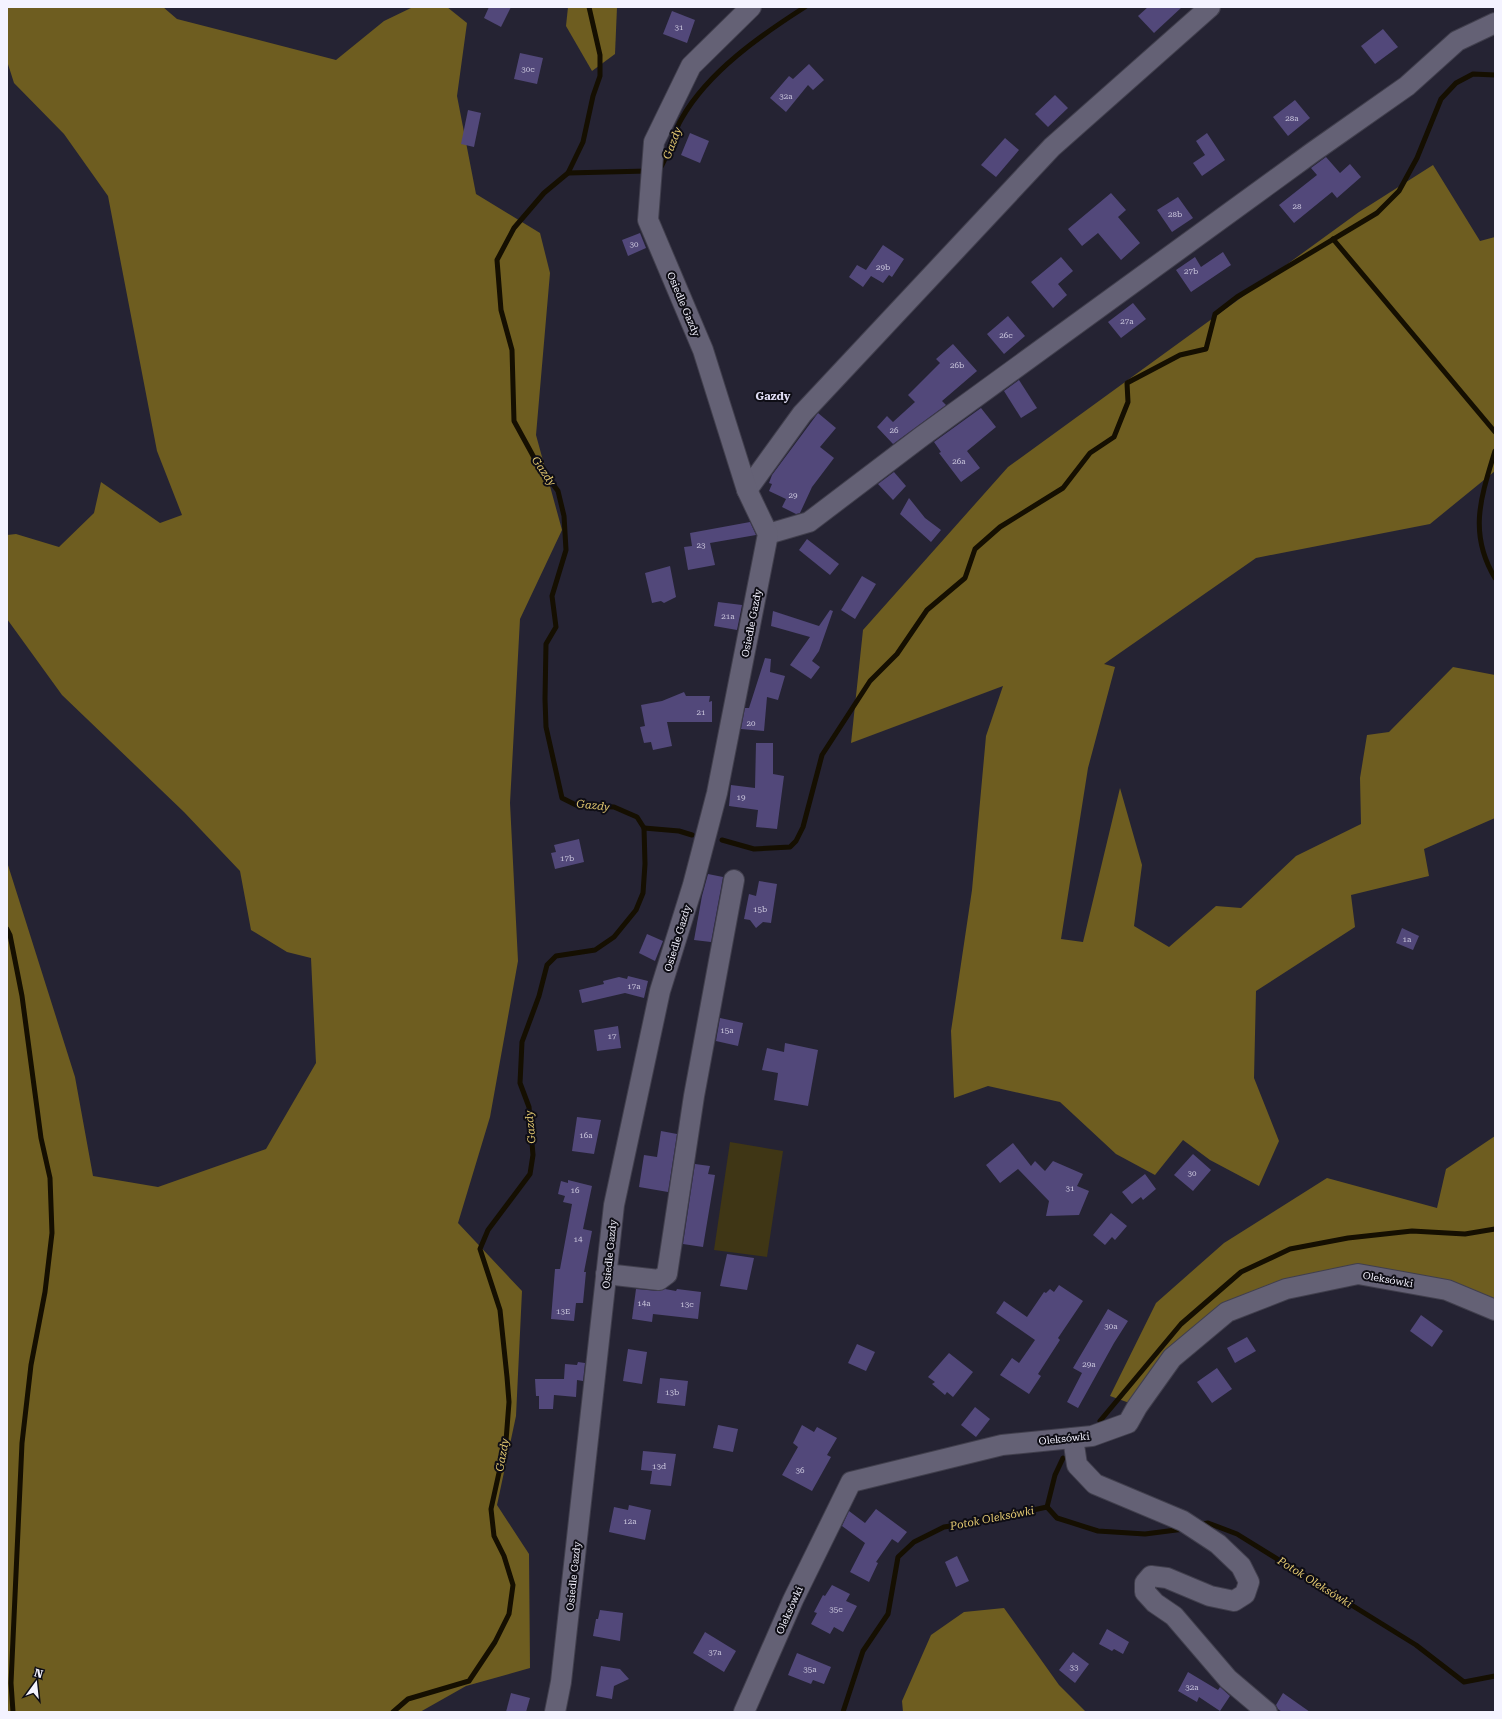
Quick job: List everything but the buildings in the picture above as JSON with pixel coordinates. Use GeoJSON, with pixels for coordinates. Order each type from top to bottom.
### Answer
{"type":"FeatureCollection","features":[{"type":"Feature","properties":{"kind":"street","name":"Osiedle Gazdy"},"geometry":{"type":"LineString","coordinates":[[555,1712],[561,1682],[614,1204],[657,1006],[693,885],[717,793],[768,534],[747,490],[703,350],[648,220],[654,142],[692,66],[751,7]]}},
{"type":"Feature","properties":{"kind":"street"},"geometry":{"type":"LineString","coordinates":[[747,490],[802,414],[1052,147],[1210,7]]}},
{"type":"Feature","properties":{"kind":"street"},"geometry":{"type":"LineString","coordinates":[[768,534],[809,522],[920,437],[1313,152],[1407,86],[1457,41],[1495,23]]}},
{"type":"Feature","properties":{"kind":"street"},"geometry":{"type":"LineString","coordinates":[[606,1274],[659,1280],[667,1274],[694,1096],[734,880]]}},
{"type":"Feature","properties":{"kind":"street","name":"Oleksówki"},"geometry":{"type":"LineString","coordinates":[[744,1712],[793,1600],[851,1482],[1002,1445],[1092,1436],[1128,1423],[1172,1358],[1227,1312],[1286,1289],[1358,1274],[1447,1290],[1495,1310]]}},
{"type":"Feature","properties":{"kind":"street"},"geometry":{"type":"LineString","coordinates":[[1074,1438],[1077,1465],[1095,1484],[1191,1526],[1218,1544],[1241,1566],[1249,1582],[1245,1594],[1234,1601],[1210,1596],[1167,1578],[1151,1576],[1145,1583],[1144,1592],[1155,1603],[1174,1616],[1228,1679],[1267,1712]]}},
{"type":"Feature","properties":{"kind":"shaded area"},"geometry":{"type":"Polygon","coordinates":[[[7,7],[163,7],[177,19],[336,60],[384,21],[413,7],[447,7],[467,23],[457,96],[476,194],[540,233],[550,273],[536,435],[562,530],[520,619],[510,803],[518,961],[490,1117],[458,1223],[522,1291],[516,1416],[497,1505],[529,1554],[530,1668],[466,1686],[420,1712],[7,1712],[7,862],[75,1077],[93,1176],[158,1187],[266,1149],[316,1063],[311,958],[287,952],[251,930],[240,871],[184,812],[62,695],[7,619],[7,535],[16,534],[59,547],[94,513],[101,482],[160,523],[182,515],[157,451],[108,196],[64,134],[14,83],[7,61],[7,7]]]}},
{"type":"Feature","properties":{"kind":"shaded area"},"geometry":{"type":"Polygon","coordinates":[[[568,7],[617,7],[615,54],[592,71],[566,26],[568,7]]]}},
{"type":"Feature","properties":{"kind":"shaded area"},"geometry":{"type":"Polygon","coordinates":[[[1433,165],[1480,241],[1495,237],[1495,471],[1430,524],[1256,558],[1104,664],[1115,667],[1088,768],[1061,939],[1083,942],[1120,788],[1142,865],[1134,926],[1169,947],[1216,906],[1241,908],[1296,856],[1361,824],[1360,778],[1367,735],[1389,732],[1453,667],[1495,675],[1495,818],[1424,849],[1429,876],[1351,895],[1355,927],[1256,991],[1254,1078],[1279,1141],[1259,1186],[1210,1160],[1183,1140],[1155,1175],[1116,1154],[1060,1102],[988,1086],[954,1098],[951,1031],[972,890],[986,736],[1003,686],[851,743],[863,630],[1008,467],[1359,212],[1433,165]]]}},
{"type":"Feature","properties":{"kind":"shaded area"},"geometry":{"type":"Polygon","coordinates":[[[1495,1136],[1495,1301],[1393,1270],[1257,1291],[1135,1405],[1110,1396],[1156,1303],[1224,1243],[1327,1178],[1437,1208],[1446,1169],[1495,1136]]]}},
{"type":"Feature","properties":{"kind":"shaded area"},"geometry":{"type":"Polygon","coordinates":[[[730,1142],[783,1151],[767,1257],[714,1250],[730,1142]]]}},
{"type":"Feature","properties":{"kind":"shaded area"},"geometry":{"type":"Polygon","coordinates":[[[1004,1608],[1059,1685],[1086,1712],[903,1712],[902,1701],[931,1635],[964,1612],[1004,1608]]]}},
{"type":"Feature","properties":{"kind":"waterway"},"geometry":{"type":"LineString","coordinates":[[568,173],[583,142],[593,96],[600,76],[600,55],[589,7]]}},
{"type":"Feature","properties":{"kind":"waterway","name":"Gazdy"},"geometry":{"type":"LineString","coordinates":[[659,170],[663,164],[682,118],[706,85],[754,42],[805,7]]}},
{"type":"Feature","properties":{"kind":"waterway"},"geometry":{"type":"LineString","coordinates":[[722,840],[754,849],[790,847],[796,841],[803,827],[822,755],[870,681],[897,654],[927,610],[965,578],[975,549],[1000,527],[1063,488],[1090,453],[1114,437],[1128,402],[1127,383],[1180,355],[1206,349],[1215,314],[1237,297],[1377,213],[1399,191],[1417,158],[1441,99],[1456,83],[1473,74],[1495,75]]}},
{"type":"Feature","properties":{"kind":"waterway","name":"Gazdy"},"geometry":{"type":"LineString","coordinates":[[393,1712],[408,1699],[469,1681],[495,1642],[509,1614],[513,1585],[504,1556],[494,1536],[491,1509],[506,1441],[509,1402],[500,1310],[480,1249],[488,1230],[530,1174],[533,1155],[529,1107],[520,1083],[522,1042],[539,996],[547,965],[556,956],[595,950],[614,937],[636,910],[643,893],[645,864],[644,828],[637,817],[614,807],[576,805],[562,798],[546,727],[545,699],[546,644],[556,627],[552,596],[566,550],[564,516],[558,491],[537,463],[514,421],[512,350],[501,310],[497,260],[514,228],[544,193],[568,173],[647,171]]}},
{"type":"Feature","properties":{"kind":"waterway"},"geometry":{"type":"LineString","coordinates":[[1333,239],[1495,432]]}},
{"type":"Feature","properties":{"kind":"waterway"},"geometry":{"type":"LineString","coordinates":[[1495,451],[1485,484],[1479,530],[1487,562],[1495,578]]}},
{"type":"Feature","properties":{"kind":"waterway"},"geometry":{"type":"LineString","coordinates":[[644,828],[679,831],[692,835]]}},
{"type":"Feature","properties":{"kind":"waterway"},"geometry":{"type":"LineString","coordinates":[[7,929],[10,935],[22,996],[41,1138],[50,1178],[52,1233],[45,1292],[31,1365],[22,1443],[11,1683],[13,1712]]}},
{"type":"Feature","properties":{"kind":"waterway"},"geometry":{"type":"LineString","coordinates":[[1100,1421],[1181,1324],[1241,1272],[1290,1249],[1348,1238],[1412,1231],[1465,1234],[1495,1229]]}},
{"type":"Feature","properties":{"kind":"waterway"},"geometry":{"type":"LineString","coordinates":[[1047,1507],[1055,1475],[1063,1458]]}},
{"type":"Feature","properties":{"kind":"waterway","name":"Potok Oleksówki"},"geometry":{"type":"LineString","coordinates":[[843,1712],[863,1651],[888,1614],[898,1557],[914,1542],[944,1527],[982,1521],[1047,1507],[1057,1518],[1098,1531],[1145,1534],[1184,1529]]}},
{"type":"Feature","properties":{"kind":"waterway","name":"Potok Oleksówki"},"geometry":{"type":"LineString","coordinates":[[1199,1525],[1208,1523],[1237,1534],[1416,1645],[1464,1682],[1495,1676]]}},
{"type":"Feature","properties":{"kind":"district","name":"Gazdy"},"geometry":{"type":"Point","coordinates":[773,396]}}]}
